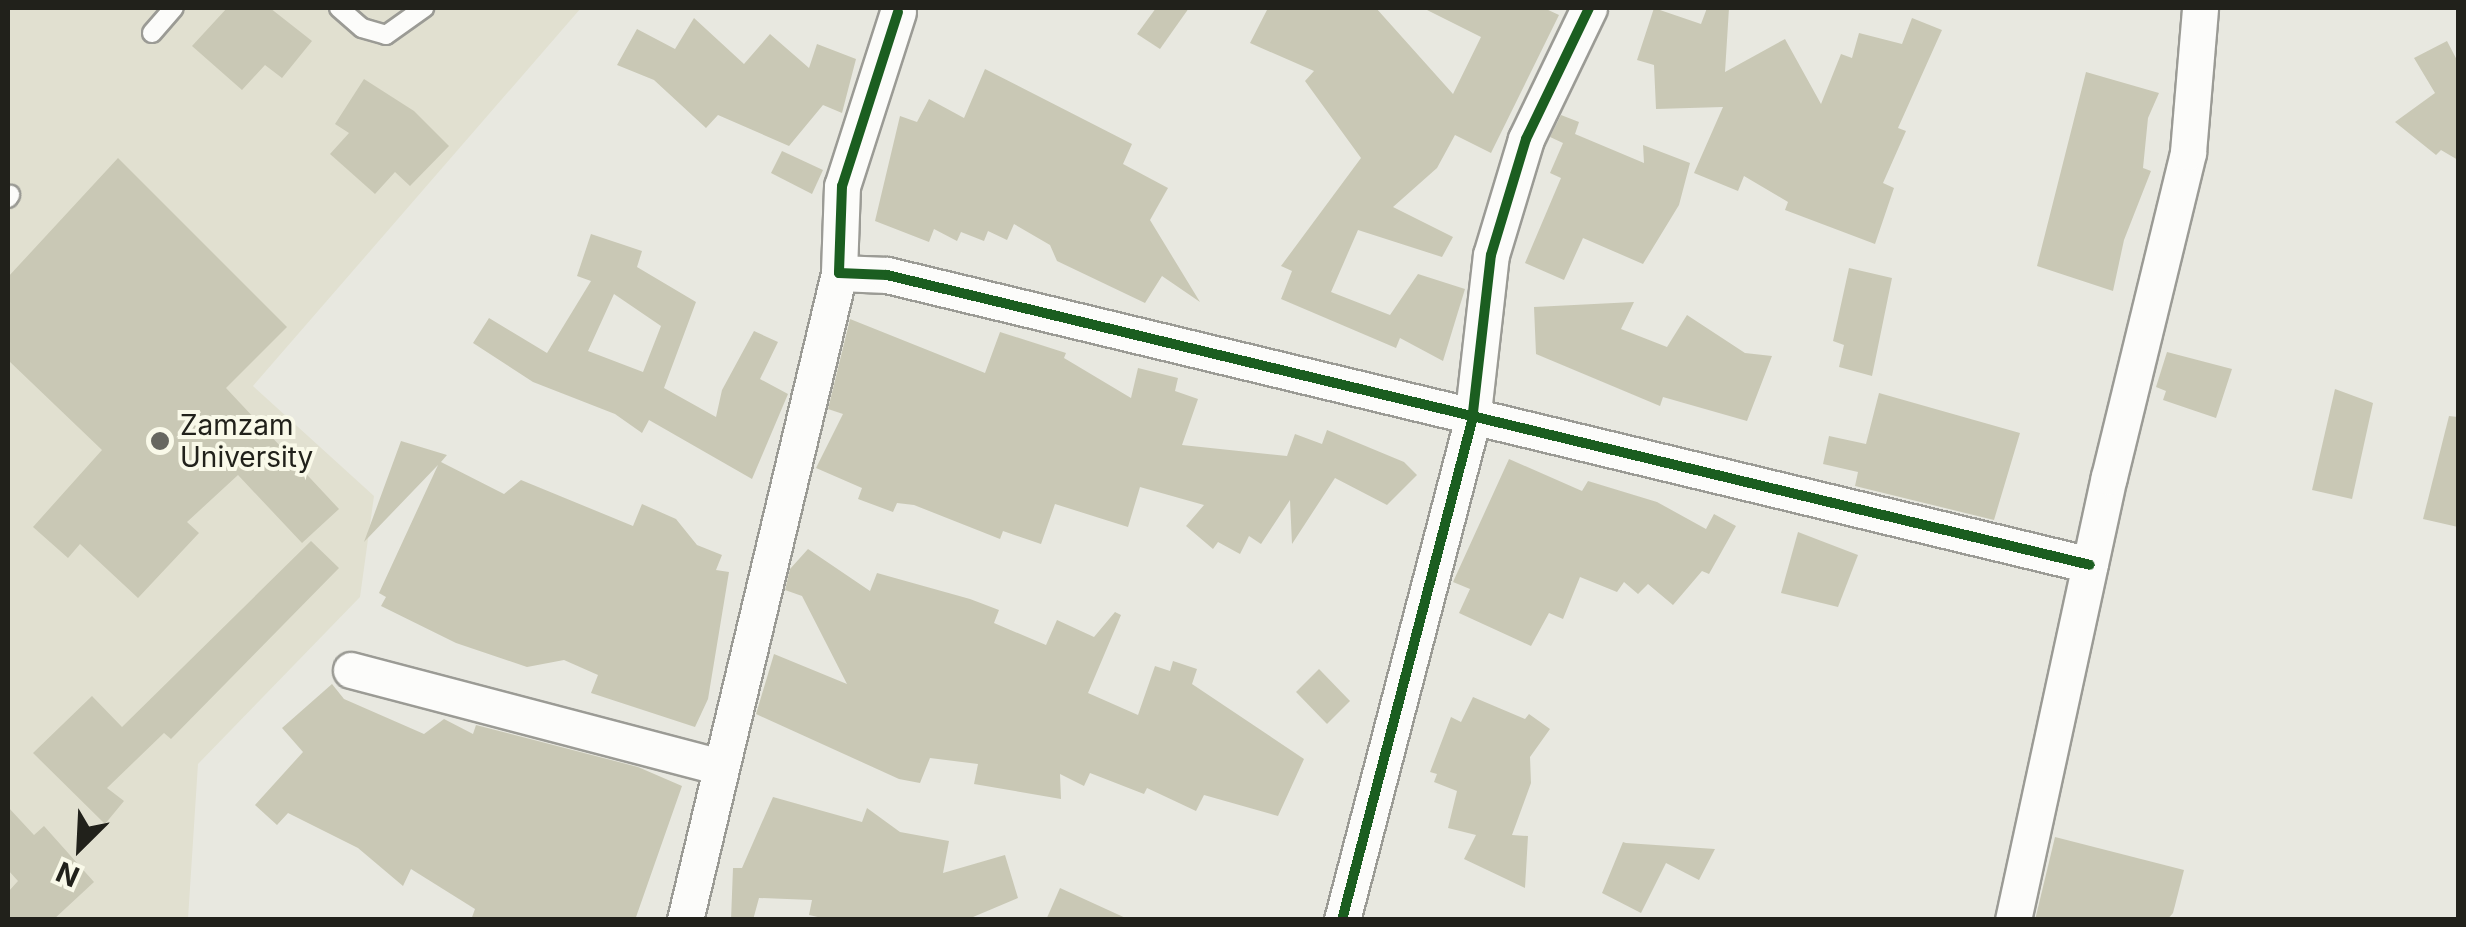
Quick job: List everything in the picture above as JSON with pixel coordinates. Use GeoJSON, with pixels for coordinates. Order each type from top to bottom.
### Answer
{"type":"FeatureCollection","features":[{"type":"Feature","properties":{"kind":"street"},"geometry":{"type":"LineString","coordinates":[[1342,920],[1472,421],[1491,254],[1526,139],[1588,8]]}},
{"type":"Feature","properties":{"kind":"street"},"geometry":{"type":"LineString","coordinates":[[2012,920],[2090,565],[2188,152],[2200,8]]}},
{"type":"Feature","properties":{"kind":"street"},"geometry":{"type":"LineString","coordinates":[[685,920],[838,273],[842,186],[898,12]]}},
{"type":"Feature","properties":{"kind":"street"},"geometry":{"type":"LineString","coordinates":[[838,273],[887,274],[1472,421],[2090,565]]}},
{"type":"Feature","properties":{"kind":"street"},"geometry":{"type":"LineString","coordinates":[[351,670],[720,768]]}},
{"type":"Feature","properties":{"kind":"lane"},"geometry":{"type":"LineString","coordinates":[[152,33],[174,8]]}},
{"type":"Feature","properties":{"kind":"lane"},"geometry":{"type":"LineString","coordinates":[[339,8],[362,28],[386,35],[424,8]]}},
{"type":"Feature","properties":{"kind":"shaded area","name":"Zamzam University"},"geometry":{"type":"Polygon","coordinates":[[[8,8],[581,8],[253,386],[374,496],[360,597],[198,764],[188,919],[8,919],[8,8]]]}},
{"type":"Feature","properties":{"kind":"building"},"geometry":{"type":"Polygon","coordinates":[[[227,8],[270,8],[312,41],[282,78],[265,65],[242,90],[192,46],[227,8]]]}},
{"type":"Feature","properties":{"kind":"building"},"geometry":{"type":"Polygon","coordinates":[[[1156,8],[1189,8],[1160,49],[1137,34],[1156,8]]]}},
{"type":"Feature","properties":{"kind":"building"},"geometry":{"type":"Polygon","coordinates":[[[1268,8],[1376,8],[1453,94],[1481,37],[1423,8],[1544,8],[1559,15],[1491,153],[1455,135],[1437,168],[1393,207],[1453,237],[1442,257],[1358,230],[1331,292],[1390,315],[1418,274],[1465,289],[1443,361],[1400,338],[1396,348],[1281,299],[1292,271],[1281,266],[1361,158],[1305,81],[1314,71],[1250,43],[1268,8]]]}},
{"type":"Feature","properties":{"kind":"building"},"geometry":{"type":"Polygon","coordinates":[[[1654,8],[1701,24],[1707,8],[1729,8],[1725,72],[1785,39],[1821,104],[1841,54],[1852,58],[1859,33],[1902,44],[1912,18],[1942,30],[1898,128],[1906,131],[1883,183],[1894,188],[1875,244],[1785,210],[1788,202],[1744,176],[1738,191],[1694,173],[1723,107],[1656,109],[1654,65],[1637,60],[1654,8]]]}},
{"type":"Feature","properties":{"kind":"building"},"geometry":{"type":"Polygon","coordinates":[[[694,18],[744,64],[770,34],[809,68],[817,44],[856,59],[842,113],[823,105],[789,146],[718,115],[706,128],[654,80],[617,65],[637,29],[675,49],[694,18]]]}},
{"type":"Feature","properties":{"kind":"building"},"geometry":{"type":"Polygon","coordinates":[[[2447,41],[2458,62],[2458,160],[2441,150],[2436,155],[2395,122],[2435,93],[2414,58],[2447,41]]]}},
{"type":"Feature","properties":{"kind":"building"},"geometry":{"type":"Polygon","coordinates":[[[985,69],[1132,144],[1123,164],[1168,188],[1150,220],[1200,302],[1162,276],[1145,303],[1057,261],[1050,245],[1014,224],[1007,240],[988,231],[984,241],[961,232],[957,241],[934,229],[929,242],[875,221],[900,116],[917,122],[929,99],[964,118],[985,69]]]}},
{"type":"Feature","properties":{"kind":"building"},"geometry":{"type":"Polygon","coordinates":[[[2086,72],[2159,93],[2148,118],[2143,168],[2151,171],[2124,240],[2113,291],[2037,266],[2086,72]]]}},
{"type":"Feature","properties":{"kind":"building"},"geometry":{"type":"Polygon","coordinates":[[[364,79],[414,111],[449,146],[410,186],[395,172],[375,194],[330,154],[349,133],[335,124],[364,79]]]}},
{"type":"Feature","properties":{"kind":"building"},"geometry":{"type":"Polygon","coordinates":[[[1561,115],[1579,122],[1575,134],[1644,163],[1643,145],[1690,163],[1679,205],[1643,264],[1583,238],[1564,280],[1525,263],[1561,178],[1550,173],[1563,143],[1550,137],[1561,115]]]}},
{"type":"Feature","properties":{"kind":"building"},"geometry":{"type":"Polygon","coordinates":[[[782,151],[823,170],[812,194],[771,173],[782,151]]]}},
{"type":"Feature","properties":{"kind":"building"},"geometry":{"type":"Polygon","coordinates":[[[118,158],[287,327],[226,388],[339,509],[302,543],[238,475],[187,522],[199,533],[138,598],[80,544],[68,558],[33,527],[102,450],[8,360],[8,277],[118,158]]]}},
{"type":"Feature","properties":{"kind":"building"},"geometry":{"type":"Polygon","coordinates":[[[591,234],[642,251],[637,267],[696,302],[664,388],[716,417],[722,390],[754,331],[778,342],[760,379],[788,394],[752,479],[649,420],[642,433],[615,414],[533,382],[473,343],[489,318],[547,353],[591,281],[577,276],[591,234]],[[614,294],[588,351],[643,372],[661,326],[614,294]]]}},
{"type":"Feature","properties":{"kind":"building"},"geometry":{"type":"Polygon","coordinates":[[[1849,268],[1892,278],[1872,376],[1839,367],[1844,345],[1833,341],[1849,268]]]}},
{"type":"Feature","properties":{"kind":"building"},"geometry":{"type":"Polygon","coordinates":[[[1634,302],[1621,329],[1667,347],[1687,315],[1745,353],[1772,356],[1747,421],[1663,397],[1660,406],[1536,354],[1534,307],[1634,302]]]}},
{"type":"Feature","properties":{"kind":"building"},"geometry":{"type":"Polygon","coordinates":[[[850,319],[985,373],[1000,332],[1066,353],[1064,358],[1131,398],[1138,368],[1178,378],[1175,391],[1198,399],[1182,445],[1287,456],[1295,434],[1322,444],[1327,430],[1404,462],[1417,475],[1387,505],[1335,478],[1292,544],[1290,500],[1261,544],[1249,536],[1240,554],[1218,542],[1213,549],[1186,526],[1204,505],[1140,487],[1128,527],[1055,504],[1041,544],[1003,531],[1000,539],[914,505],[897,503],[893,512],[858,499],[862,488],[816,468],[843,414],[828,409],[850,319]]]}},
{"type":"Feature","properties":{"kind":"building"},"geometry":{"type":"Polygon","coordinates":[[[2167,352],[2232,369],[2216,418],[2163,400],[2166,391],[2156,387],[2167,352]]]}},
{"type":"Feature","properties":{"kind":"building"},"geometry":{"type":"Polygon","coordinates":[[[2335,389],[2373,403],[2352,499],[2312,490],[2335,389]]]}},
{"type":"Feature","properties":{"kind":"building"},"geometry":{"type":"Polygon","coordinates":[[[1879,393],[2020,433],[1994,520],[1855,486],[1858,472],[1823,464],[1829,436],[1866,444],[1879,393]]]}},
{"type":"Feature","properties":{"kind":"building"},"geometry":{"type":"Polygon","coordinates":[[[2449,416],[2458,417],[2458,527],[2423,519],[2449,416]]]}},
{"type":"Feature","properties":{"kind":"building"},"geometry":{"type":"Polygon","coordinates":[[[401,441],[447,455],[441,462],[504,494],[521,480],[633,526],[642,504],[676,519],[697,545],[722,555],[716,570],[729,572],[708,699],[695,727],[591,693],[598,675],[564,660],[527,667],[456,643],[381,606],[386,597],[379,593],[438,465],[364,542],[401,441]]]}},
{"type":"Feature","properties":{"kind":"building"},"geometry":{"type":"Polygon","coordinates":[[[1509,459],[1582,491],[1588,481],[1657,502],[1706,529],[1714,514],[1736,526],[1709,574],[1702,571],[1673,605],[1648,584],[1638,594],[1624,582],[1617,592],[1580,577],[1563,619],[1549,613],[1531,646],[1459,613],[1470,589],[1453,582],[1509,459]]]}},
{"type":"Feature","properties":{"kind":"building"},"geometry":{"type":"Polygon","coordinates":[[[1798,532],[1858,555],[1838,607],[1781,593],[1798,532]]]}},
{"type":"Feature","properties":{"kind":"building"},"geometry":{"type":"Polygon","coordinates":[[[311,541],[339,568],[171,739],[164,733],[107,788],[124,801],[105,824],[33,753],[92,696],[122,727],[311,541]]]}},
{"type":"Feature","properties":{"kind":"building"},"geometry":{"type":"Polygon","coordinates":[[[808,549],[870,591],[877,573],[970,599],[999,610],[994,623],[1046,645],[1057,620],[1094,637],[1115,612],[1121,615],[1088,693],[1138,715],[1155,666],[1170,671],[1173,661],[1197,669],[1192,684],[1304,759],[1278,816],[1204,795],[1196,811],[1147,788],[1144,794],[1090,773],[1084,786],[1060,774],[1061,799],[974,784],[978,764],[930,758],[920,783],[899,779],[756,714],[774,654],[847,684],[802,596],[785,590],[790,569],[808,549]]]}},
{"type":"Feature","properties":{"kind":"building"},"geometry":{"type":"Polygon","coordinates":[[[1319,669],[1350,701],[1327,724],[1296,692],[1319,669]]]}},
{"type":"Feature","properties":{"kind":"building"},"geometry":{"type":"Polygon","coordinates":[[[332,684],[344,699],[424,734],[444,719],[473,734],[476,725],[638,767],[682,786],[635,920],[471,920],[475,909],[411,869],[403,886],[358,848],[288,813],[277,825],[255,805],[303,752],[282,728],[332,684]]]}},
{"type":"Feature","properties":{"kind":"building"},"geometry":{"type":"Polygon","coordinates":[[[1473,697],[1525,719],[1529,714],[1550,729],[1530,757],[1531,783],[1512,835],[1528,836],[1525,888],[1464,859],[1476,835],[1448,828],[1457,791],[1434,782],[1437,774],[1430,772],[1451,717],[1461,722],[1473,697]]]}},
{"type":"Feature","properties":{"kind":"building"},"geometry":{"type":"Polygon","coordinates":[[[773,797],[862,822],[867,808],[900,832],[949,841],[943,873],[1005,855],[1018,898],[966,920],[831,920],[809,915],[812,900],[759,898],[753,920],[731,920],[733,868],[742,868],[773,797]]]}},
{"type":"Feature","properties":{"kind":"building"},"geometry":{"type":"Polygon","coordinates":[[[8,807],[34,835],[44,826],[94,882],[53,920],[8,920],[8,892],[18,881],[8,870],[8,807]]]}},
{"type":"Feature","properties":{"kind":"building"},"geometry":{"type":"Polygon","coordinates":[[[2055,837],[2184,870],[2173,913],[2167,920],[2035,920],[2055,837]]]}},
{"type":"Feature","properties":{"kind":"building"},"geometry":{"type":"Polygon","coordinates":[[[1623,842],[1715,849],[1699,880],[1666,863],[1641,913],[1602,893],[1623,842]]]}},
{"type":"Feature","properties":{"kind":"building"},"geometry":{"type":"Polygon","coordinates":[[[1060,888],[1130,920],[1046,920],[1060,888]]]}},
{"type":"Feature","properties":{"kind":"cycle path"},"geometry":{"type":"LineString","coordinates":[[1342,920],[1472,421],[1491,255],[1526,139],[1589,8]]}},
{"type":"Feature","properties":{"kind":"cycle path"},"geometry":{"type":"LineString","coordinates":[[898,12],[842,186],[839,273],[887,275],[2090,565]]}},
{"type":"Feature","properties":{"kind":"place","name":"Zamzam University"},"geometry":{"type":"Point","coordinates":[160,441]}}]}
